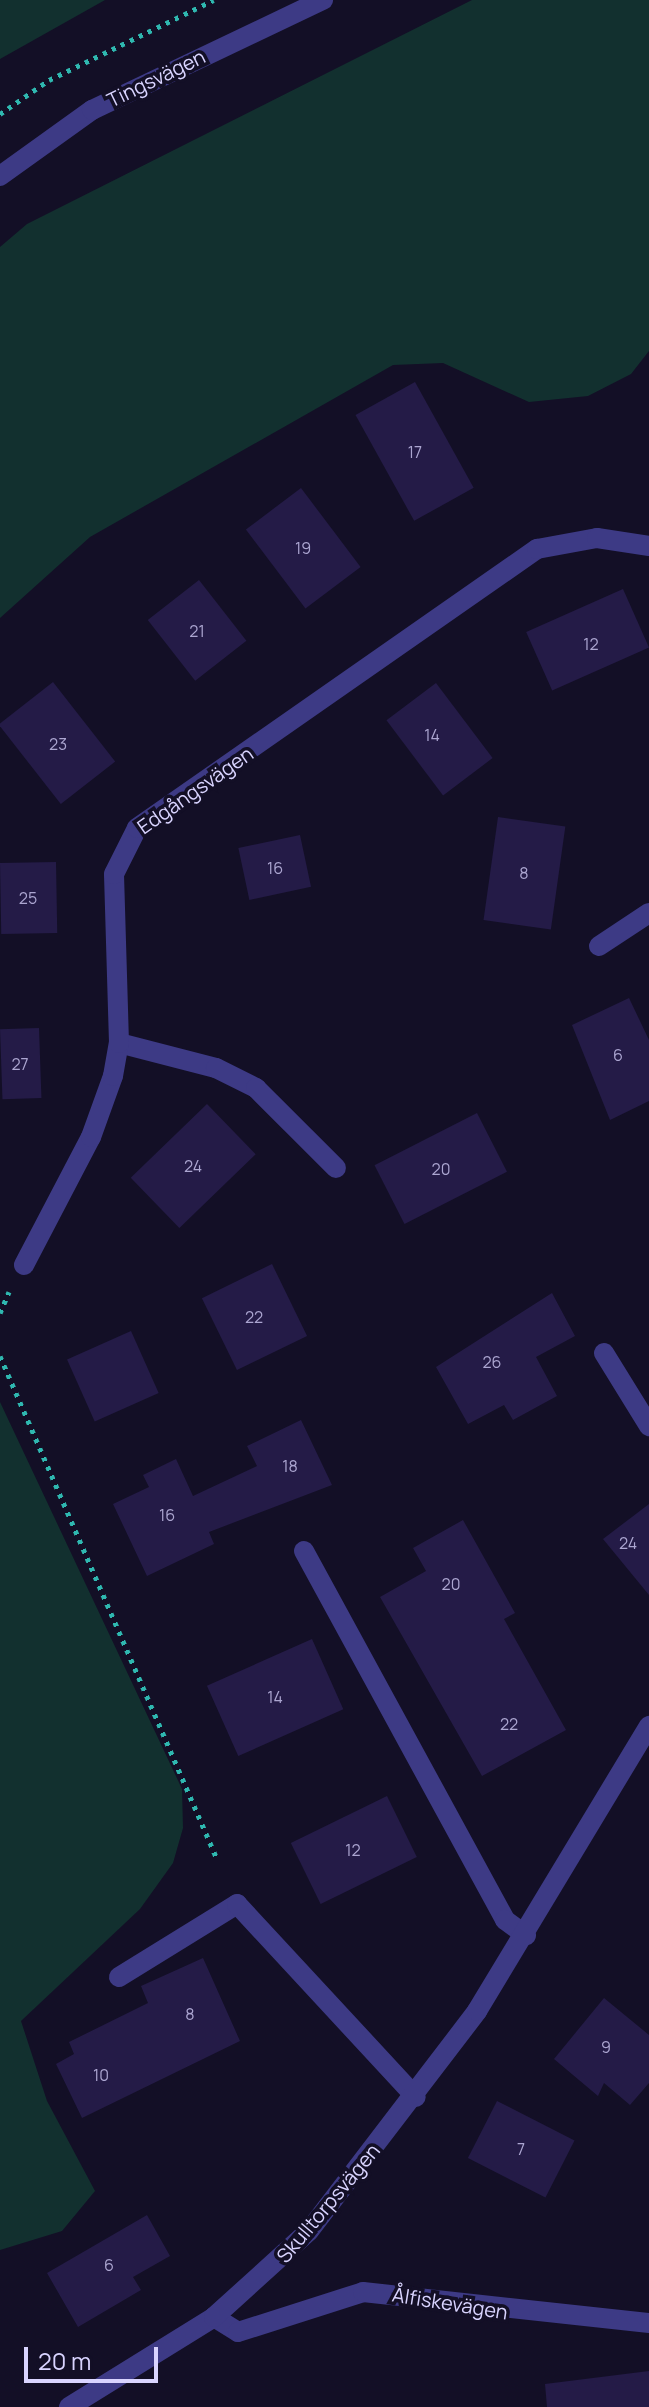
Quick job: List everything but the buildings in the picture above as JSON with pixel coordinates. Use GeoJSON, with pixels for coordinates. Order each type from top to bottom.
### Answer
{"type":"FeatureCollection","features":[{"type":"Feature","properties":{"kind":"street","name":"Tingsvägen"},"geometry":{"type":"LineString","coordinates":[[0,176],[92,110],[323,0]]}},
{"type":"Feature","properties":{"kind":"street","name":"Edgångsvägen"},"geometry":{"type":"LineString","coordinates":[[24,1265],[91,1137],[119,1043],[114,874],[137,828],[537,549],[597,538],[649,546]]}},
{"type":"Feature","properties":{"kind":"street"},"geometry":{"type":"LineString","coordinates":[[599,946],[649,913]]}},
{"type":"Feature","properties":{"kind":"street"},"geometry":{"type":"LineString","coordinates":[[119,1043],[216,1068],[256,1088],[336,1168]]}},
{"type":"Feature","properties":{"kind":"street"},"geometry":{"type":"LineString","coordinates":[[604,1353],[649,1426]]}},
{"type":"Feature","properties":{"kind":"street"},"geometry":{"type":"LineString","coordinates":[[304,1551],[505,1920],[526,1935]]}},
{"type":"Feature","properties":{"kind":"street","name":"Skulltorpsvägen"},"geometry":{"type":"LineString","coordinates":[[69,2407],[214,2317],[309,2231],[416,2097],[526,1935],[649,1726]]}},
{"type":"Feature","properties":{"kind":"street"},"geometry":{"type":"LineString","coordinates":[[119,1977],[237,1904],[416,2097]]}},
{"type":"Feature","properties":{"kind":"street","name":"Ålfiskevägen"},"geometry":{"type":"LineString","coordinates":[[214,2317],[238,2332],[363,2292],[649,2323]]}},
{"type":"Feature","properties":{"kind":"path"},"geometry":{"type":"LineString","coordinates":[[0,114],[49,80],[214,0]]}},
{"type":"Feature","properties":{"kind":"path"},"geometry":{"type":"LineString","coordinates":[[0,1356],[217,1859]]}},
{"type":"Feature","properties":{"kind":"green space"},"geometry":{"type":"Polygon","coordinates":[[[0,0],[105,0],[0,59],[0,0]]]}},
{"type":"Feature","properties":{"kind":"green space"},"geometry":{"type":"Polygon","coordinates":[[[472,0],[649,0],[649,351],[631,374],[588,396],[529,402],[443,363],[393,365],[90,537],[0,618],[0,247],[27,224],[472,0]]]}},
{"type":"Feature","properties":{"kind":"green space"},"geometry":{"type":"Polygon","coordinates":[[[0,1402],[182,1789],[183,1828],[173,1863],[140,1909],[21,2021],[47,2101],[95,2191],[62,2231],[0,2250],[0,1402]]]}}]}
